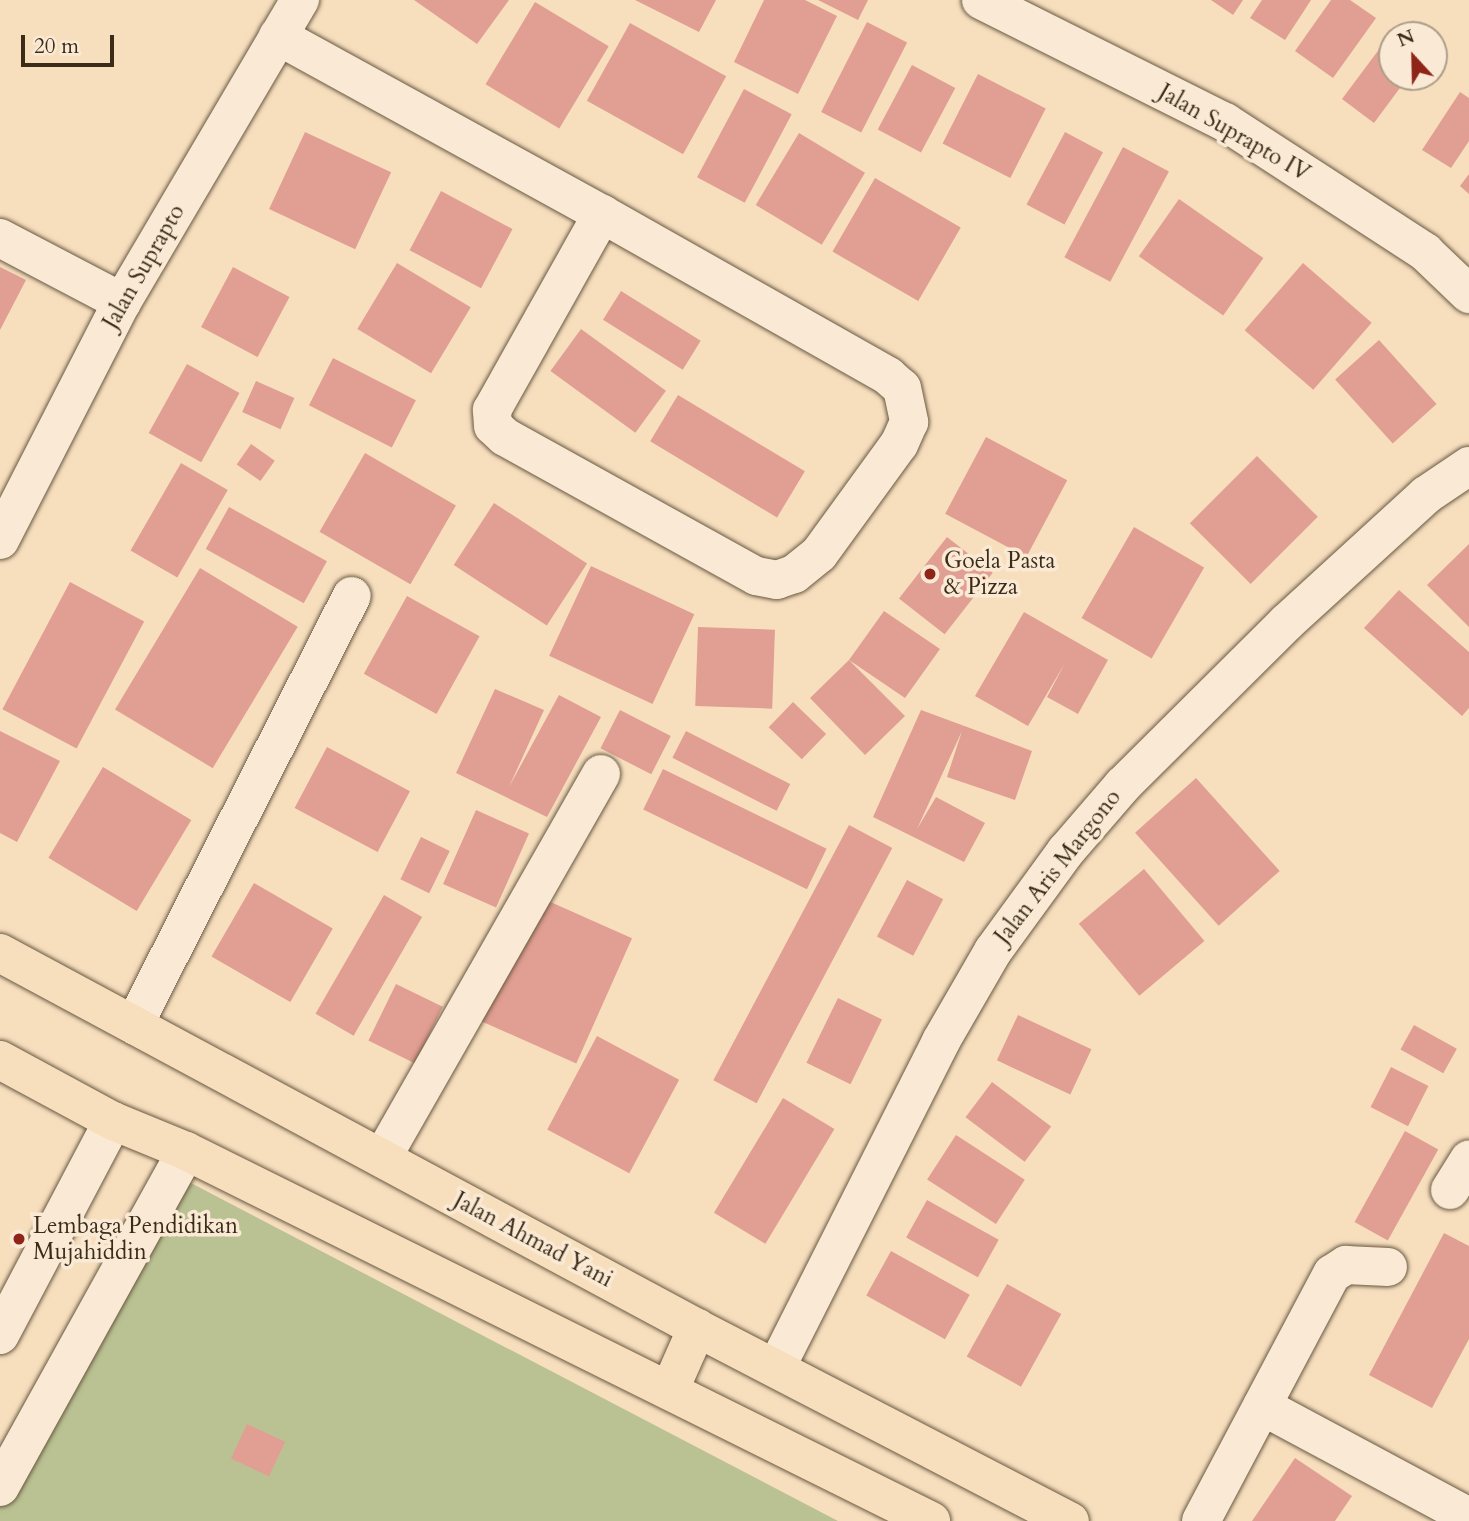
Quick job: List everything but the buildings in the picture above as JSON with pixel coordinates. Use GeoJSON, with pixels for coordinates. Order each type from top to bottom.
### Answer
{"type":"FeatureCollection","features":[{"type":"Feature","properties":{"kind":"main road","name":"Jalan Ahmad Yani"},"geometry":{"type":"LineString","coordinates":[[0,953],[696,1328],[1069,1521]]}},
{"type":"Feature","properties":{"kind":"main road"},"geometry":{"type":"LineString","coordinates":[[0,1060],[113,1121],[186,1152],[931,1521]]}},
{"type":"Feature","properties":{"kind":"main road"},"geometry":{"type":"LineString","coordinates":[[670,1390],[696,1328]]}},
{"type":"Feature","properties":{"kind":"street","name":"Jalan Suprapto"},"geometry":{"type":"LineString","coordinates":[[0,540],[122,302],[300,0]]}},
{"type":"Feature","properties":{"kind":"street","name":"Jalan Suprapto IV"},"geometry":{"type":"LineString","coordinates":[[981,0],[1225,122],[1425,252],[1469,294]]}},
{"type":"Feature","properties":{"kind":"street"},"geometry":{"type":"LineString","coordinates":[[278,36],[602,214],[888,376],[902,388],[909,422],[899,444],[819,554],[794,574],[777,580],[756,576],[505,437],[494,426],[492,410],[602,214]]}},
{"type":"Feature","properties":{"kind":"street"},"geometry":{"type":"LineString","coordinates":[[0,238],[122,302]]}},
{"type":"Feature","properties":{"kind":"street","name":"Jalan Aris Margono"},"geometry":{"type":"LineString","coordinates":[[776,1368],[941,1041],[993,951],[1066,852],[1123,785],[1286,623],[1426,495],[1469,466]]}},
{"type":"Feature","properties":{"kind":"street"},"geometry":{"type":"LineString","coordinates":[[134,1026],[352,596]]}},
{"type":"Feature","properties":{"kind":"street"},"geometry":{"type":"LineString","coordinates":[[382,1158],[601,774]]}},
{"type":"Feature","properties":{"kind":"street"},"geometry":{"type":"LineString","coordinates":[[0,1335],[113,1121]]}},
{"type":"Feature","properties":{"kind":"street"},"geometry":{"type":"LineString","coordinates":[[0,1487],[186,1152]]}},
{"type":"Feature","properties":{"kind":"street"},"geometry":{"type":"LineString","coordinates":[[1201,1521],[1332,1274],[1346,1265],[1388,1267]]}},
{"type":"Feature","properties":{"kind":"street"},"geometry":{"type":"LineString","coordinates":[[1262,1406],[1469,1517]]}},
{"type":"Feature","properties":{"kind":"green space"},"geometry":{"type":"Polygon","coordinates":[[[168,1171],[838,1521],[0,1521],[0,1496],[168,1171]]]}},
{"type":"Feature","properties":{"kind":"place","name":"Goela Pasta & Pizza"},"geometry":{"type":"Point","coordinates":[930,574]}},
{"type":"Feature","properties":{"kind":"place","name":"Lembaga Pendidikan Mujahiddin"},"geometry":{"type":"Point","coordinates":[19,1239]}}]}
